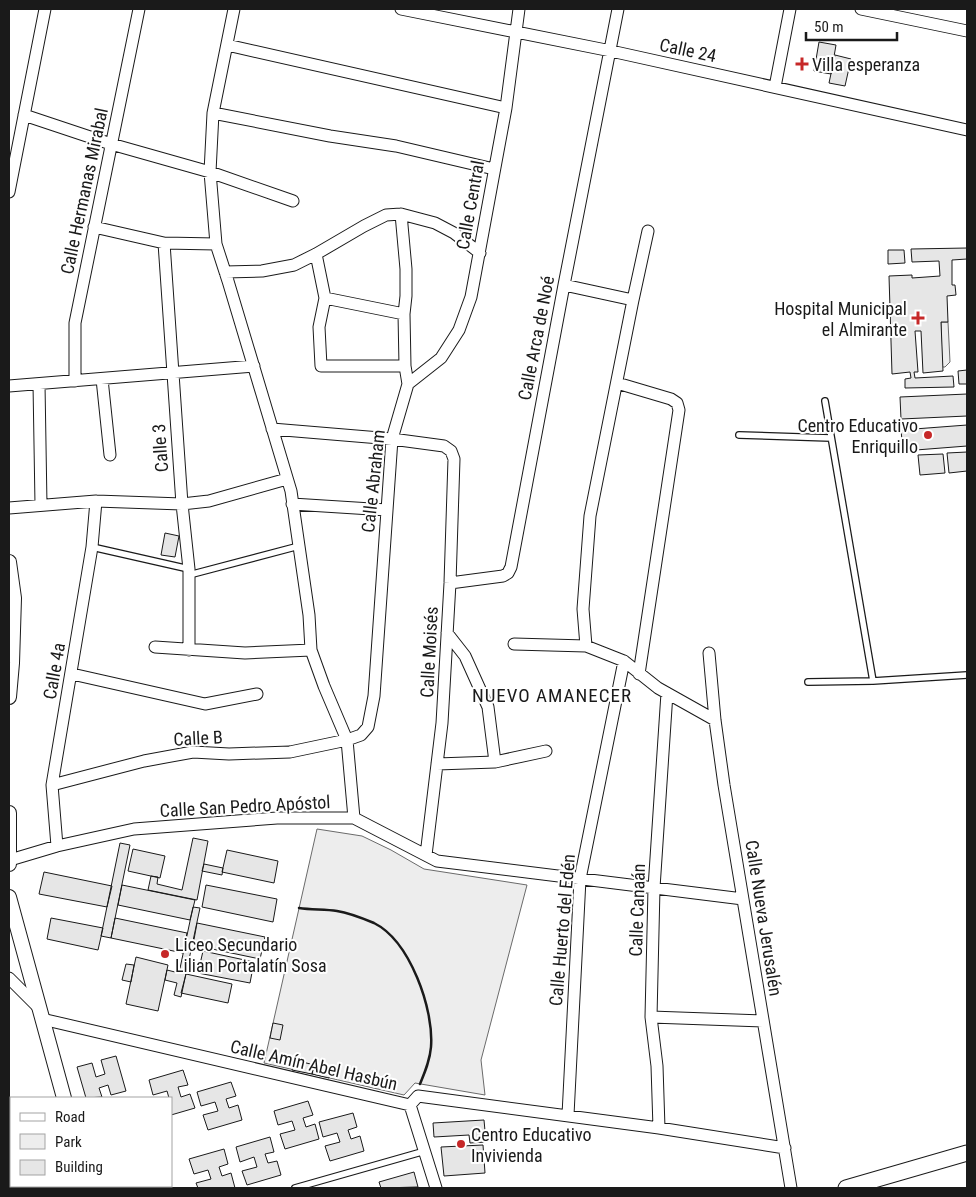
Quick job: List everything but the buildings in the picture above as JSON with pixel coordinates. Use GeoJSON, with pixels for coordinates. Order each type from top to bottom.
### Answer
{"type":"FeatureCollection","features":[{"type":"Feature","properties":{"kind":"main road"},"geometry":{"type":"LineString","coordinates":[[846,1188],[967,1153]]}},
{"type":"Feature","properties":{"kind":"street"},"geometry":{"type":"LineString","coordinates":[[9,192],[13,148],[24,115],[45,9]]}},
{"type":"Feature","properties":{"kind":"street","name":"Calle Hermanas Mirabal"},"geometry":{"type":"LineString","coordinates":[[75,381],[74,323],[139,9]]}},
{"type":"Feature","properties":{"kind":"street"},"geometry":{"type":"LineString","coordinates":[[234,9],[213,113],[210,172],[216,244],[287,479],[299,546],[312,650],[324,686],[347,740],[354,818]]}},
{"type":"Feature","properties":{"kind":"street","name":"Calle 24"},"geometry":{"type":"LineString","coordinates":[[407,9],[611,51],[967,130]]}},
{"type":"Feature","properties":{"kind":"street","name":"Calle Central"},"geometry":{"type":"LineString","coordinates":[[408,384],[441,358],[459,330],[471,297],[506,108],[519,9]]}},
{"type":"Feature","properties":{"kind":"street","name":"Calle Arca de Noé"},"geometry":{"type":"LineString","coordinates":[[450,583],[503,576],[508,573],[511,567],[618,9]]}},
{"type":"Feature","properties":{"kind":"street"},"geometry":{"type":"LineString","coordinates":[[775,87],[790,9]]}},
{"type":"Feature","properties":{"kind":"street"},"geometry":{"type":"LineString","coordinates":[[861,9],[967,31]]}},
{"type":"Feature","properties":{"kind":"street"},"geometry":{"type":"LineString","coordinates":[[227,45],[506,108]]}},
{"type":"Feature","properties":{"kind":"street"},"geometry":{"type":"LineString","coordinates":[[213,113],[330,136],[396,146],[494,169]]}},
{"type":"Feature","properties":{"kind":"street"},"geometry":{"type":"LineString","coordinates":[[24,115],[111,144],[210,172],[293,201]]}},
{"type":"Feature","properties":{"kind":"street"},"geometry":{"type":"LineString","coordinates":[[225,272],[262,271],[294,265],[386,215],[401,214],[435,222],[454,233],[480,253]]}},
{"type":"Feature","properties":{"kind":"street","name":"Calle Abraham"},"geometry":{"type":"LineString","coordinates":[[347,740],[361,735],[368,728],[372,713],[392,439],[408,384],[405,366],[404,314],[406,269],[401,214]]}},
{"type":"Feature","properties":{"kind":"street"},"geometry":{"type":"LineString","coordinates":[[94,227],[164,243],[216,244]]}},
{"type":"Feature","properties":{"kind":"street"},"geometry":{"type":"LineString","coordinates":[[586,646],[583,609],[590,516],[648,231]]}},
{"type":"Feature","properties":{"kind":"street","name":"Calle 3"},"geometry":{"type":"LineString","coordinates":[[164,243],[188,572],[189,650]]}},
{"type":"Feature","properties":{"kind":"street"},"geometry":{"type":"LineString","coordinates":[[316,254],[325,298],[319,327],[321,366],[405,366]]}},
{"type":"Feature","properties":{"kind":"street"},"geometry":{"type":"LineString","coordinates":[[564,285],[633,300]]}},
{"type":"Feature","properties":{"kind":"street"},"geometry":{"type":"LineString","coordinates":[[325,298],[404,314]]}},
{"type":"Feature","properties":{"kind":"street"},"geometry":{"type":"LineString","coordinates":[[9,386],[254,366]]}},
{"type":"Feature","properties":{"kind":"street"},"geometry":{"type":"LineString","coordinates":[[102,379],[110,455]]}},
{"type":"Feature","properties":{"kind":"street"},"geometry":{"type":"LineString","coordinates":[[617,383],[671,399],[677,403],[679,410],[639,674]]}},
{"type":"Feature","properties":{"kind":"street"},"geometry":{"type":"LineString","coordinates":[[39,384],[41,505]]}},
{"type":"Feature","properties":{"kind":"street"},"geometry":{"type":"LineString","coordinates":[[272,429],[392,439]]}},
{"type":"Feature","properties":{"kind":"street","name":"Calle Moisés"},"geometry":{"type":"LineString","coordinates":[[392,439],[444,446],[451,451],[454,458],[450,583],[442,723],[426,855]]}},
{"type":"Feature","properties":{"kind":"street"},"geometry":{"type":"LineString","coordinates":[[9,507],[96,501],[182,504],[209,501],[287,479]]}},
{"type":"Feature","properties":{"kind":"street","name":"Calle 4a"},"geometry":{"type":"LineString","coordinates":[[57,846],[52,785],[92,547],[96,501]]}},
{"type":"Feature","properties":{"kind":"street"},"geometry":{"type":"LineString","coordinates":[[292,504],[387,510]]}},
{"type":"Feature","properties":{"kind":"street"},"geometry":{"type":"LineString","coordinates":[[9,562],[14,598],[9,697]]}},
{"type":"Feature","properties":{"kind":"street"},"geometry":{"type":"LineString","coordinates":[[447,633],[465,656],[488,708],[495,762]]}},
{"type":"Feature","properties":{"kind":"street"},"geometry":{"type":"LineString","coordinates":[[514,644],[586,646],[624,662],[666,693],[715,720]]}},
{"type":"Feature","properties":{"kind":"street"},"geometry":{"type":"LineString","coordinates":[[155,647],[245,653],[312,650]]}},
{"type":"Feature","properties":{"kind":"street","name":"Calle Nueva Jerusalén"},"geometry":{"type":"LineString","coordinates":[[709,653],[715,720],[791,1188]]}},
{"type":"Feature","properties":{"kind":"street","name":"Calle Huerto del Edén"},"geometry":{"type":"LineString","coordinates":[[568,1116],[580,879],[624,662]]}},
{"type":"Feature","properties":{"kind":"street"},"geometry":{"type":"LineString","coordinates":[[72,674],[205,704],[257,694]]}},
{"type":"Feature","properties":{"kind":"street","name":"Calle Canaán"},"geometry":{"type":"LineString","coordinates":[[660,1128],[657,1066],[651,1017],[654,888],[666,693]]}},
{"type":"Feature","properties":{"kind":"street","name":"Calle B"},"geometry":{"type":"LineString","coordinates":[[52,785],[144,761],[192,752],[229,754],[290,752],[347,740]]}},
{"type":"Feature","properties":{"kind":"street"},"geometry":{"type":"LineString","coordinates":[[437,764],[495,762],[546,751]]}},
{"type":"Feature","properties":{"kind":"street"},"geometry":{"type":"LineString","coordinates":[[9,813],[9,862]]}},
{"type":"Feature","properties":{"kind":"street","name":"Calle San Pedro Apóstol"},"geometry":{"type":"LineString","coordinates":[[9,862],[57,846],[134,830],[277,818],[354,818],[437,861],[743,899]]}},
{"type":"Feature","properties":{"kind":"street"},"geometry":{"type":"LineString","coordinates":[[9,897],[64,1097]]}},
{"type":"Feature","properties":{"kind":"street"},"geometry":{"type":"LineString","coordinates":[[9,978],[40,1013]]}},
{"type":"Feature","properties":{"kind":"street","name":"Calle Amín Abel Hasbún"},"geometry":{"type":"LineString","coordinates":[[40,1013],[410,1105],[418,1096],[660,1128],[784,1148]]}},
{"type":"Feature","properties":{"kind":"street"},"geometry":{"type":"LineString","coordinates":[[651,1017],[763,1021]]}},
{"type":"Feature","properties":{"kind":"street"},"geometry":{"type":"LineString","coordinates":[[410,1105],[436,1188]]}},
{"type":"Feature","properties":{"kind":"lane"},"geometry":{"type":"LineString","coordinates":[[825,402],[873,681]]}},
{"type":"Feature","properties":{"kind":"lane"},"geometry":{"type":"LineString","coordinates":[[739,435],[831,438]]}},
{"type":"Feature","properties":{"kind":"lane"},"geometry":{"type":"LineString","coordinates":[[92,547],[188,572],[299,546]]}},
{"type":"Feature","properties":{"kind":"lane"},"geometry":{"type":"LineString","coordinates":[[808,682],[873,681],[967,675]]}},
{"type":"Feature","properties":{"kind":"lane"},"geometry":{"type":"LineString","coordinates":[[296,1188],[425,1151]]}},
{"type":"Feature","properties":{"kind":"green space"},"geometry":{"type":"Polygon","coordinates":[[[941,322],[948,322],[950,362],[945,367],[942,367],[941,322]]]}},
{"type":"Feature","properties":{"kind":"green space"},"geometry":{"type":"Polygon","coordinates":[[[317,829],[362,836],[424,869],[527,885],[481,1060],[485,1095],[415,1083],[404,1095],[264,1063],[317,829]]]}},
{"type":"Feature","properties":{"kind":"wall"},"geometry":{"type":"LineString","coordinates":[[299,908],[347,913],[374,923],[387,932],[399,945],[409,960],[424,996],[431,1032],[430,1052],[420,1084]]}},
{"type":"Feature","properties":{"kind":"place","name":"Villa esperanza"},"geometry":{"type":"Point","coordinates":[802,64]}},
{"type":"Feature","properties":{"kind":"place","name":"Hospital Municipal el Almirante"},"geometry":{"type":"Point","coordinates":[918,318]}},
{"type":"Feature","properties":{"kind":"place","name":"Centro Educativo Enriquillo"},"geometry":{"type":"Point","coordinates":[928,435]}},
{"type":"Feature","properties":{"kind":"place","name":"Liceo Secundario Lilian Portalatín Sosa"},"geometry":{"type":"Point","coordinates":[165,954]}},
{"type":"Feature","properties":{"kind":"place","name":"Centro Educativo Invivienda"},"geometry":{"type":"Point","coordinates":[461,1144]}},
{"type":"Feature","properties":{"kind":"district","name":"NUEVO AMANECER"},"geometry":{"type":"Point","coordinates":[552,695]}}]}
